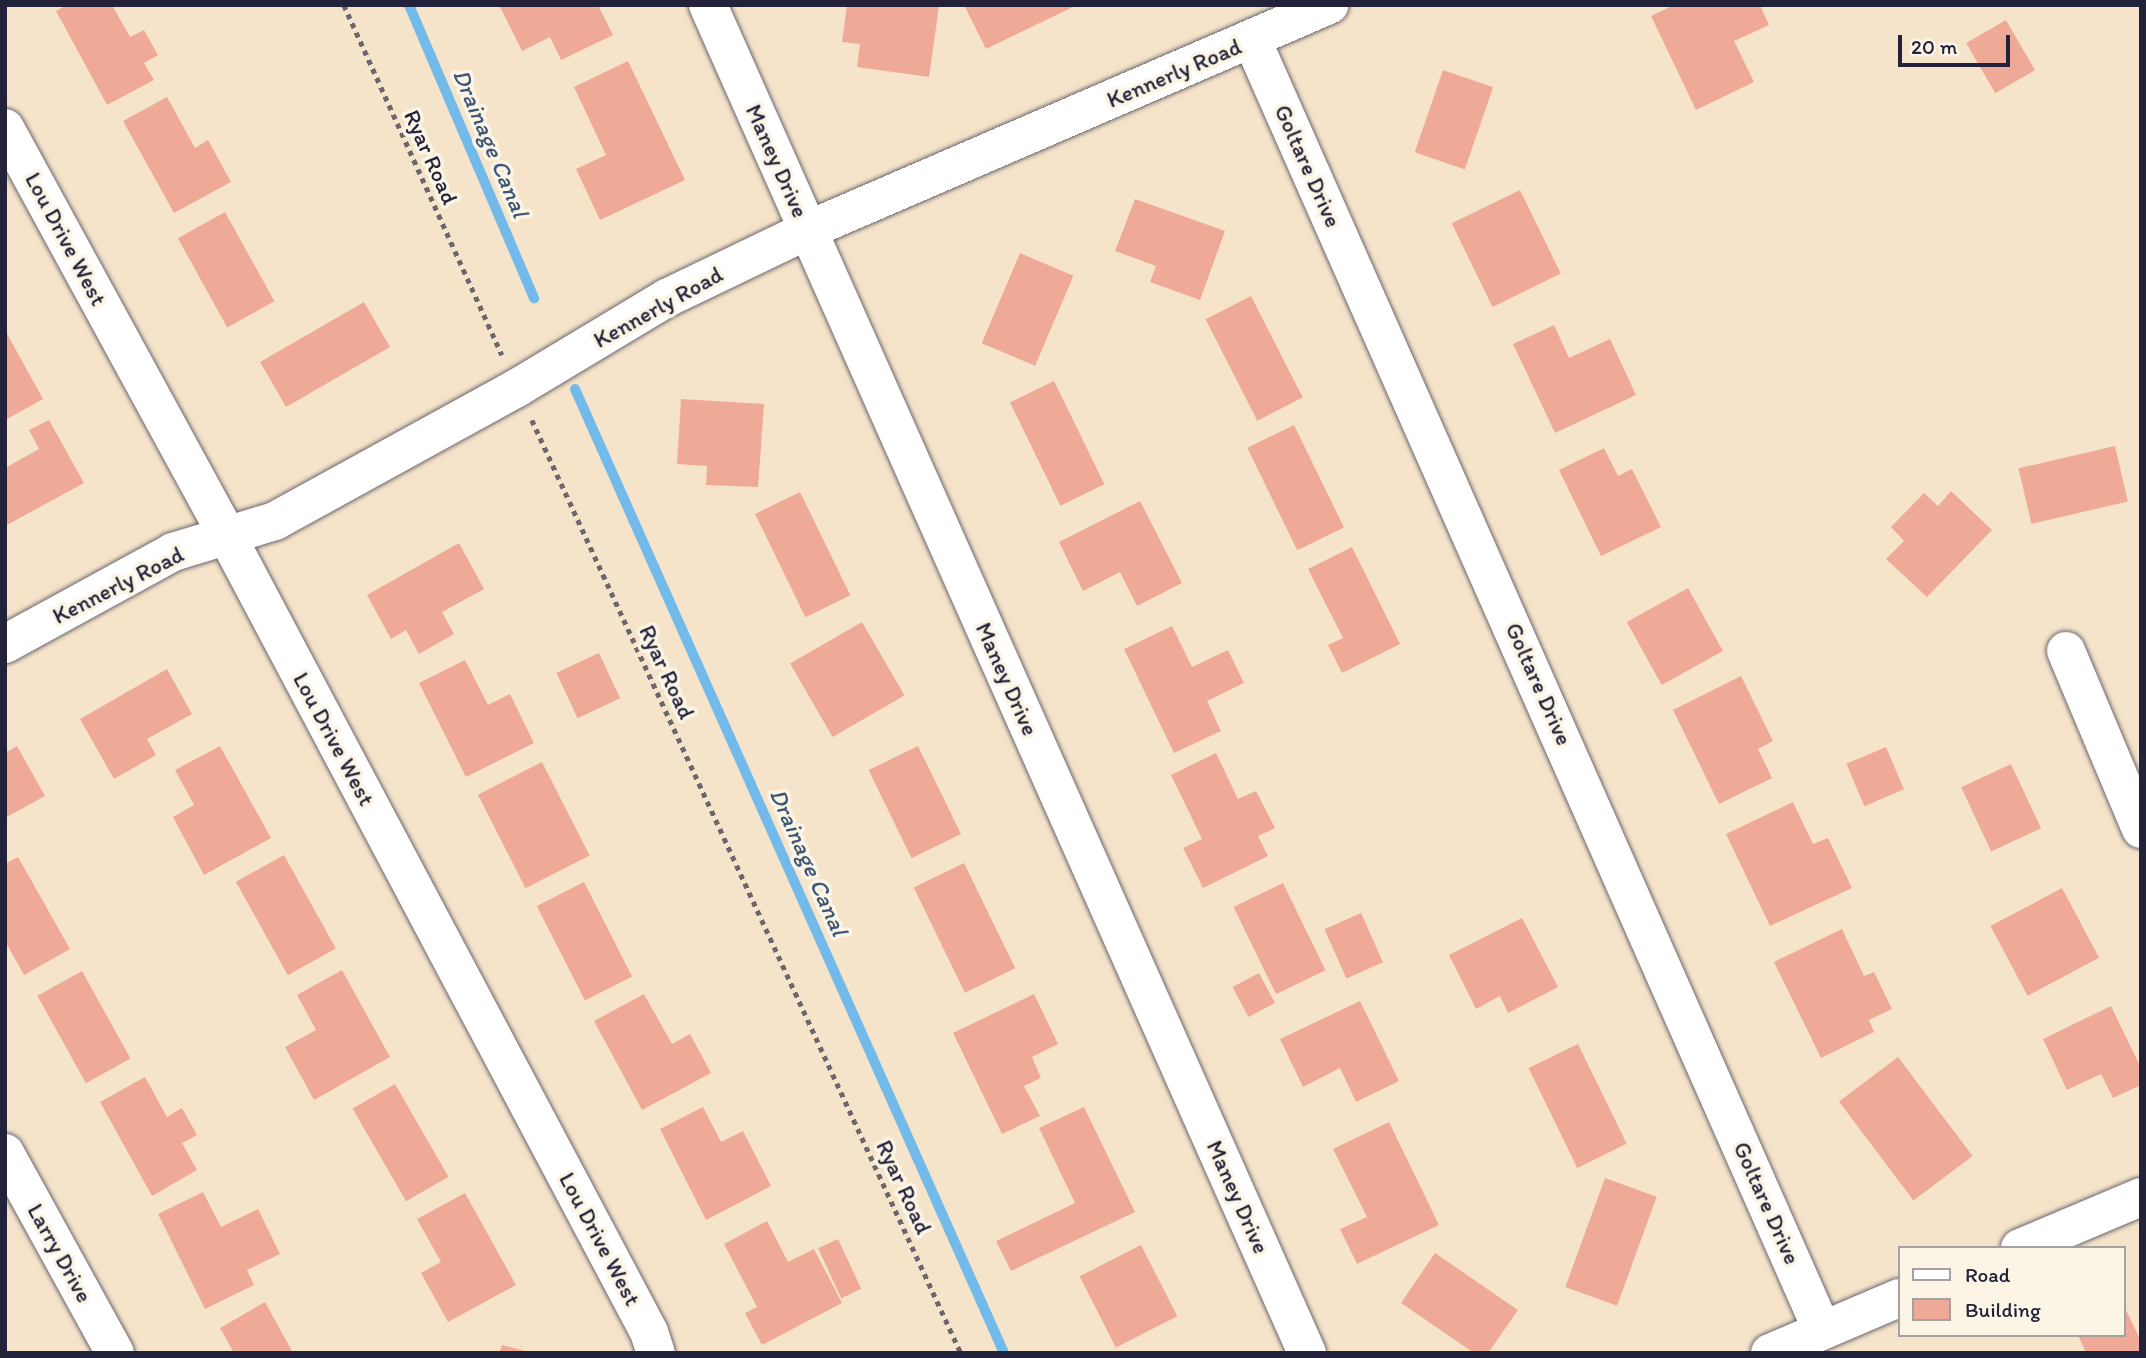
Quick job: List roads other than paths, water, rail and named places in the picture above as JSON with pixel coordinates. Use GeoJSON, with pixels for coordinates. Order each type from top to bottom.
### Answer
{"type":"FeatureCollection","features":[{"type":"Feature","properties":{"kind":"street","name":"Maney Drive"},"geometry":{"type":"LineString","coordinates":[[708,5],[1307,1353]]}},
{"type":"Feature","properties":{"kind":"street","name":"Kennerly Road"},"geometry":{"type":"LineString","coordinates":[[5,644],[173,552],[275,521],[517,388],[667,298],[808,230],[1329,5]]}},
{"type":"Feature","properties":{"kind":"street","name":"Goltare Drive"},"geometry":{"type":"LineString","coordinates":[[1252,40],[1822,1330]]}},
{"type":"Feature","properties":{"kind":"street","name":"Lou Drive West"},"geometry":{"type":"LineString","coordinates":[[5,128],[227,536],[649,1332],[656,1353]]}},
{"type":"Feature","properties":{"kind":"street"},"geometry":{"type":"LineString","coordinates":[[2066,651],[2141,829]]}},
{"type":"Feature","properties":{"kind":"street","name":"Larry Drive"},"geometry":{"type":"LineString","coordinates":[[5,1153],[114,1353]]}},
{"type":"Feature","properties":{"kind":"street"},"geometry":{"type":"LineString","coordinates":[[2025,1246],[2141,1197]]}},
{"type":"Feature","properties":{"kind":"street"},"geometry":{"type":"LineString","coordinates":[[1770,1353],[1898,1298]]}},
{"type":"Feature","properties":{"kind":"waterway","name":"Drainage Canal"},"geometry":{"type":"LineString","coordinates":[[409,5],[534,298]]}},
{"type":"Feature","properties":{"kind":"waterway","name":"Drainage Canal"},"geometry":{"type":"LineString","coordinates":[[575,389],[1004,1353]]}}]}
